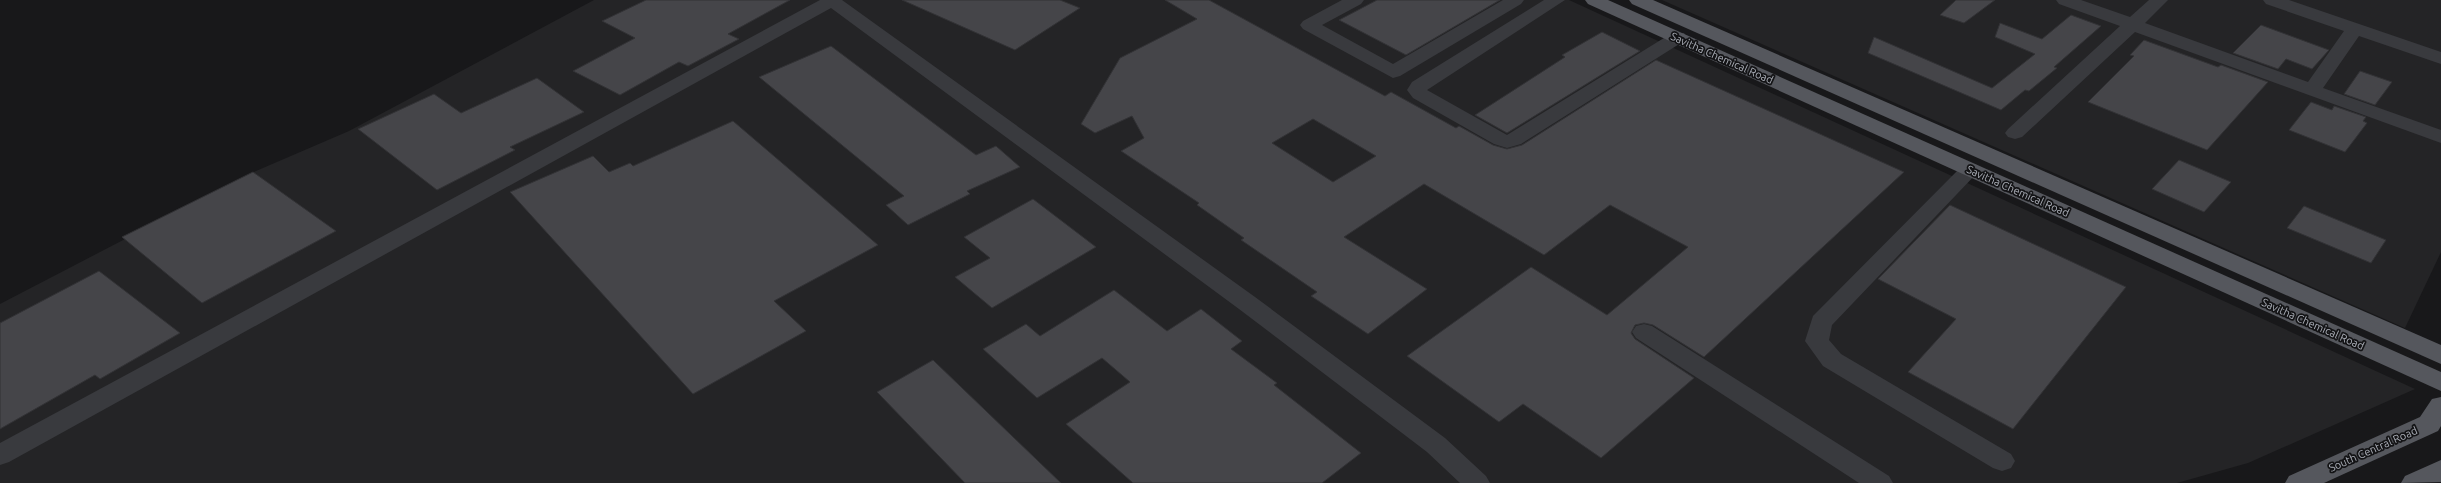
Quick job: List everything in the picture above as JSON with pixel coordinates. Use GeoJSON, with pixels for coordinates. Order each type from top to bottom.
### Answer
{"type":"FeatureCollection","features":[{"type":"Feature","properties":{"kind":"main road","name":"Savitha Chemical Road"},"geometry":{"type":"LineString","coordinates":[[1594,0],[2441,382]]}},
{"type":"Feature","properties":{"kind":"main road","name":"Savitha Chemical Road"},"geometry":{"type":"LineString","coordinates":[[1638,0],[2441,355]]}},
{"type":"Feature","properties":{"kind":"main road","name":"South Central Road"},"geometry":{"type":"LineString","coordinates":[[2298,483],[2430,424],[2441,406]]}},
{"type":"Feature","properties":{"kind":"main road"},"geometry":{"type":"LineString","coordinates":[[2414,483],[2441,470]]}},
{"type":"Feature","properties":{"kind":"street"},"geometry":{"type":"LineString","coordinates":[[0,455],[832,0],[1278,327],[1436,445],[1477,483]]}},
{"type":"Feature","properties":{"kind":"street"},"geometry":{"type":"LineString","coordinates":[[1355,0],[1309,24],[1393,72],[1515,0]]}},
{"type":"Feature","properties":{"kind":"street"},"geometry":{"type":"LineString","coordinates":[[1556,0],[1419,86],[1416,90],[1427,98],[1507,142],[1514,140],[1678,38]]}},
{"type":"Feature","properties":{"kind":"street"},"geometry":{"type":"LineString","coordinates":[[2065,0],[2441,137]]}},
{"type":"Feature","properties":{"kind":"street"},"geometry":{"type":"LineString","coordinates":[[2015,133],[2160,0]]}},
{"type":"Feature","properties":{"kind":"street"},"geometry":{"type":"LineString","coordinates":[[2272,0],[2441,58]]}},
{"type":"Feature","properties":{"kind":"street"},"geometry":{"type":"LineString","coordinates":[[2312,90],[2355,28]]}},
{"type":"Feature","properties":{"kind":"street"},"geometry":{"type":"LineString","coordinates":[[1970,169],[1821,322],[1817,341],[1832,360],[2002,461]]}},
{"type":"Feature","properties":{"kind":"street"},"geometry":{"type":"LineString","coordinates":[[1644,332],[1880,483]]}},
{"type":"Feature","properties":{"kind":"shaded area"},"geometry":{"type":"Polygon","coordinates":[[[594,0],[1569,0],[2415,389],[2248,463],[2177,483],[0,483],[0,304],[256,171],[349,131],[594,0]]]}},
{"type":"Feature","properties":{"kind":"shaded area"},"geometry":{"type":"Polygon","coordinates":[[[1662,0],[2441,0],[2441,252],[2405,328],[1662,0]]]}},
{"type":"Feature","properties":{"kind":"building"},"geometry":{"type":"Polygon","coordinates":[[[646,0],[790,0],[728,34],[739,39],[688,66],[679,62],[620,95],[573,71],[635,38],[602,21],[646,0]]]}},
{"type":"Feature","properties":{"kind":"building"},"geometry":{"type":"Polygon","coordinates":[[[902,0],[1060,0],[1080,8],[1015,50],[902,0]]]}},
{"type":"Feature","properties":{"kind":"building"},"geometry":{"type":"Polygon","coordinates":[[[1165,0],[1209,0],[1385,96],[1391,92],[1456,128],[1459,126],[1493,145],[1507,149],[1522,145],[1656,60],[1904,172],[1704,357],[1653,325],[1644,323],[1635,325],[1631,333],[1635,339],[1694,378],[1601,458],[1523,404],[1499,422],[1407,356],[1531,267],[1607,315],[1688,247],[1610,205],[1544,255],[1424,184],[1344,237],[1427,289],[1368,334],[1311,296],[1317,292],[1241,240],[1244,238],[1197,205],[1199,203],[1121,151],[1144,138],[1132,116],[1095,133],[1081,124],[1120,58],[1197,19],[1165,0]],[[1313,119],[1272,143],[1333,182],[1376,156],[1313,119]]]}},
{"type":"Feature","properties":{"kind":"building"},"geometry":{"type":"Polygon","coordinates":[[[1377,0],[1500,0],[1406,55],[1339,20],[1377,0]]]}},
{"type":"Feature","properties":{"kind":"building"},"geometry":{"type":"Polygon","coordinates":[[[1956,0],[1995,0],[1964,23],[1940,15],[1956,0]]]}},
{"type":"Feature","properties":{"kind":"building"},"geometry":{"type":"Polygon","coordinates":[[[2071,15],[2101,26],[2054,67],[2057,68],[2029,91],[2025,90],[2001,110],[1868,53],[1874,37],[1992,88],[2035,54],[1995,37],[2000,23],[2042,39],[2071,15]]]}},
{"type":"Feature","properties":{"kind":"building"},"geometry":{"type":"Polygon","coordinates":[[[2261,25],[2329,50],[2312,69],[2286,59],[2278,69],[2233,53],[2261,25]]]}},
{"type":"Feature","properties":{"kind":"building"},"geometry":{"type":"Polygon","coordinates":[[[1602,32],[1640,51],[1507,133],[1475,115],[1565,57],[1562,55],[1602,32]]]}},
{"type":"Feature","properties":{"kind":"building"},"geometry":{"type":"Polygon","coordinates":[[[2144,40],[2218,67],[2221,65],[2268,82],[2207,150],[2088,102],[2134,56],[2130,55],[2144,40]]]}},
{"type":"Feature","properties":{"kind":"building"},"geometry":{"type":"Polygon","coordinates":[[[831,46],[976,155],[996,146],[1020,167],[967,191],[970,194],[908,225],[886,205],[904,196],[759,77],[831,46]]]}},
{"type":"Feature","properties":{"kind":"building"},"geometry":{"type":"Polygon","coordinates":[[[2360,71],[2392,82],[2375,105],[2344,94],[2360,71]]]}},
{"type":"Feature","properties":{"kind":"building"},"geometry":{"type":"Polygon","coordinates":[[[537,78],[584,112],[510,147],[515,150],[437,190],[358,129],[434,94],[461,113],[537,78]]]}},
{"type":"Feature","properties":{"kind":"building"},"geometry":{"type":"Polygon","coordinates":[[[2311,102],[2332,110],[2334,106],[2366,117],[2363,121],[2367,123],[2345,152],[2289,130],[2311,102]]]}},
{"type":"Feature","properties":{"kind":"building"},"geometry":{"type":"Polygon","coordinates":[[[733,121],[878,245],[774,301],[806,331],[693,394],[510,192],[593,156],[609,172],[630,163],[633,166],[733,121]]]}},
{"type":"Feature","properties":{"kind":"building"},"geometry":{"type":"Polygon","coordinates":[[[2179,160],[2231,182],[2204,212],[2152,189],[2179,160]]]}},
{"type":"Feature","properties":{"kind":"building"},"geometry":{"type":"Polygon","coordinates":[[[253,172],[336,231],[202,303],[122,237],[253,172]]]}},
{"type":"Feature","properties":{"kind":"building"},"geometry":{"type":"Polygon","coordinates":[[[1033,199],[1096,247],[992,308],[955,277],[990,258],[964,237],[1033,199]]]}},
{"type":"Feature","properties":{"kind":"building"},"geometry":{"type":"Polygon","coordinates":[[[1950,205],[2126,287],[2013,429],[1908,372],[1956,319],[1878,279],[1950,205]]]}},
{"type":"Feature","properties":{"kind":"building"},"geometry":{"type":"Polygon","coordinates":[[[2304,206],[2386,240],[2371,263],[2287,228],[2304,206]]]}},
{"type":"Feature","properties":{"kind":"building"},"geometry":{"type":"Polygon","coordinates":[[[99,271],[180,333],[100,379],[95,375],[0,429],[0,323],[99,271]]]}},
{"type":"Feature","properties":{"kind":"building"},"geometry":{"type":"Polygon","coordinates":[[[1114,290],[1167,331],[1201,309],[1242,341],[1231,349],[1277,383],[1274,385],[1361,453],[1322,483],[1133,483],[1066,424],[1130,382],[1102,358],[1037,398],[983,349],[1026,324],[1040,336],[1114,290]]]}},
{"type":"Feature","properties":{"kind":"building"},"geometry":{"type":"Polygon","coordinates":[[[933,360],[1061,483],[965,483],[877,392],[933,360]]]}}]}
